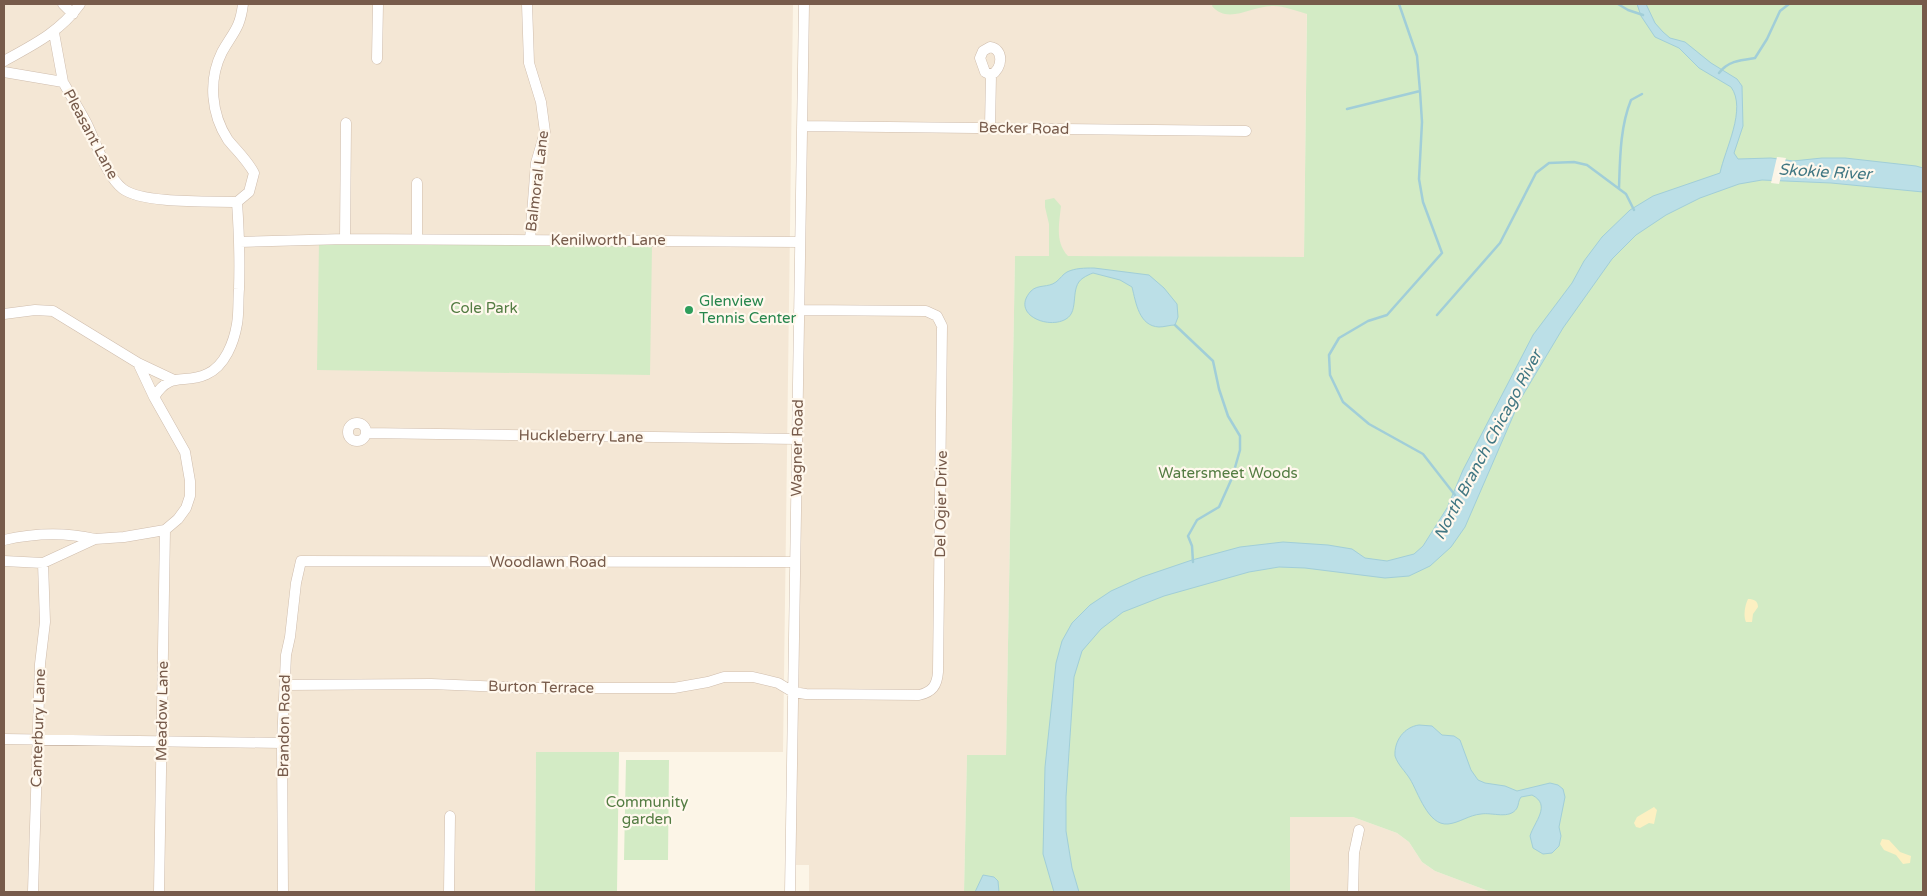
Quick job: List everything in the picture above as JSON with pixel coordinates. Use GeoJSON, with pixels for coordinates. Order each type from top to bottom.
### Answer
{"type":"FeatureCollection","features":[{"type":"Feature","properties":{"kind":"street"},"geometry":{"type":"LineString","coordinates":[[63,4],[73,14]]}},
{"type":"Feature","properties":{"kind":"street"},"geometry":{"type":"LineString","coordinates":[[4,61],[54,33],[80,4]]}},
{"type":"Feature","properties":{"kind":"street"},"geometry":{"type":"LineString","coordinates":[[154,397],[164,384],[174,380],[207,374],[218,366],[227,354],[237,323],[240,242],[237,202],[249,192],[254,173],[247,160],[229,140],[215,115],[213,86],[216,68],[222,52],[234,36],[241,19],[243,4]]}},
{"type":"Feature","properties":{"kind":"street"},"geometry":{"type":"LineString","coordinates":[[377,59],[378,4]]}},
{"type":"Feature","properties":{"kind":"street","name":"Balmoral Lane"},"geometry":{"type":"LineString","coordinates":[[527,4],[528,63],[541,102],[545,132],[536,163],[530,240]]}},
{"type":"Feature","properties":{"kind":"street","name":"Wagner Road"},"geometry":{"type":"LineString","coordinates":[[790,892],[804,4]]}},
{"type":"Feature","properties":{"kind":"street"},"geometry":{"type":"LineString","coordinates":[[54,33],[63,82]]}},
{"type":"Feature","properties":{"kind":"street","name":"Pleasant Lane"},"geometry":{"type":"LineString","coordinates":[[4,72],[63,82],[86,122],[110,173],[124,190],[137,196],[237,202]]}},
{"type":"Feature","properties":{"kind":"street"},"geometry":{"type":"LineString","coordinates":[[990,127],[991,75]]}},
{"type":"Feature","properties":{"kind":"street"},"geometry":{"type":"LineString","coordinates":[[345,239],[346,123]]}},
{"type":"Feature","properties":{"kind":"street","name":"Becker Road"},"geometry":{"type":"LineString","coordinates":[[802,126],[1246,131]]}},
{"type":"Feature","properties":{"kind":"street"},"geometry":{"type":"LineString","coordinates":[[417,183],[417,239]]}},
{"type":"Feature","properties":{"kind":"street","name":"Kenilworth Lane"},"geometry":{"type":"LineString","coordinates":[[240,242],[417,239],[800,242]]}},
{"type":"Feature","properties":{"kind":"street"},"geometry":{"type":"LineString","coordinates":[[4,314],[34,310],[53,311],[138,363],[174,380]]}},
{"type":"Feature","properties":{"kind":"street","name":"Del Ogier Drive"},"geometry":{"type":"LineString","coordinates":[[793,692],[806,694],[919,695],[927,693],[936,686],[938,672],[943,333],[940,320],[937,316],[926,311],[799,310]]}},
{"type":"Feature","properties":{"kind":"street"},"geometry":{"type":"LineString","coordinates":[[4,540],[23,536],[61,534],[95,539],[124,537],[165,530],[178,519],[186,508],[190,496],[190,481],[184,452],[138,363]]}},
{"type":"Feature","properties":{"kind":"street","name":"Huckleberry Lane"},"geometry":{"type":"LineString","coordinates":[[366,433],[797,439]]}},
{"type":"Feature","properties":{"kind":"street","name":"Meadow Lane"},"geometry":{"type":"LineString","coordinates":[[159,892],[165,530]]}},
{"type":"Feature","properties":{"kind":"street"},"geometry":{"type":"LineString","coordinates":[[4,560],[43,563],[95,539]]}},
{"type":"Feature","properties":{"kind":"street","name":"Woodlawn Road"},"geometry":{"type":"LineString","coordinates":[[301,561],[795,562]]}},
{"type":"Feature","properties":{"kind":"street","name":"Brandon Road"},"geometry":{"type":"LineString","coordinates":[[283,892],[282,743],[284,684],[286,655],[301,561]]}},
{"type":"Feature","properties":{"kind":"street","name":"Canterbury Lane"},"geometry":{"type":"LineString","coordinates":[[33,892],[40,664],[45,622],[43,563]]}},
{"type":"Feature","properties":{"kind":"street","name":"Burton Terrace"},"geometry":{"type":"LineString","coordinates":[[284,684],[431,684],[525,688],[674,688],[724,677],[753,677],[778,683],[793,692]]}},
{"type":"Feature","properties":{"kind":"street"},"geometry":{"type":"LineString","coordinates":[[4,739],[282,743]]}},
{"type":"Feature","properties":{"kind":"street"},"geometry":{"type":"LineString","coordinates":[[449,892],[450,816]]}},
{"type":"Feature","properties":{"kind":"street"},"geometry":{"type":"LineString","coordinates":[[1353,892],[1354,853],[1358,830]]}},
{"type":"Feature","properties":{"kind":"shaded area"},"geometry":{"type":"Polygon","coordinates":[[[4,4],[793,4],[783,752],[536,752],[535,892],[4,892],[4,4]]]}},
{"type":"Feature","properties":{"kind":"shaded area"},"geometry":{"type":"Polygon","coordinates":[[[808,4],[1307,4],[1304,257],[1015,256],[1006,756],[967,755],[964,892],[809,892],[809,865],[794,865],[808,4]]]}},
{"type":"Feature","properties":{"kind":"shaded area"},"geometry":{"type":"Polygon","coordinates":[[[1290,817],[1353,817],[1397,833],[1409,842],[1422,862],[1435,871],[1491,892],[1290,892],[1290,817]]]}},
{"type":"Feature","properties":{"kind":"green space","name":"Watersmeet Woods"},"geometry":{"type":"Polygon","coordinates":[[[1213,4],[1923,4],[1923,892],[1491,892],[1435,871],[1422,862],[1409,842],[1397,833],[1353,817],[1290,817],[1290,892],[964,892],[967,755],[1006,755],[1015,256],[1049,256],[1049,224],[1045,200],[1054,198],[1061,206],[1060,239],[1061,245],[1068,256],[1304,257],[1307,14],[1273,6],[1225,14],[1212,6],[1213,4]]]}},
{"type":"Feature","properties":{"kind":"green space","name":"Cole Park"},"geometry":{"type":"Polygon","coordinates":[[[319,242],[652,246],[650,375],[317,370],[319,242]]]}},
{"type":"Feature","properties":{"kind":"green space"},"geometry":{"type":"Polygon","coordinates":[[[536,752],[619,752],[617,892],[535,892],[536,752]]]}},
{"type":"Feature","properties":{"kind":"green space","name":"Community garden"},"geometry":{"type":"Polygon","coordinates":[[[626,760],[669,760],[668,860],[624,860],[626,760]]]}},
{"type":"Feature","properties":{"kind":"sand"},"geometry":{"type":"Polygon","coordinates":[[[1748,599],[1752,599],[1758,605],[1753,614],[1752,622],[1746,622],[1745,620],[1748,599]]]}},
{"type":"Feature","properties":{"kind":"sand"},"geometry":{"type":"Polygon","coordinates":[[[1654,807],[1657,810],[1654,824],[1649,823],[1640,828],[1636,827],[1634,823],[1637,817],[1654,807]]]}},
{"type":"Feature","properties":{"kind":"sand"},"geometry":{"type":"Polygon","coordinates":[[[1882,839],[1889,840],[1900,852],[1911,856],[1910,863],[1903,864],[1896,855],[1884,850],[1880,844],[1882,839]]]}},
{"type":"Feature","properties":{"kind":"water"},"geometry":{"type":"Polygon","coordinates":[[[1637,4],[1646,4],[1655,23],[1670,38],[1685,42],[1711,63],[1737,79],[1742,86],[1743,126],[1734,153],[1738,159],[1771,158],[1793,161],[1845,158],[1916,166],[1923,168],[1923,192],[1831,183],[1762,180],[1739,184],[1700,198],[1666,215],[1636,235],[1612,259],[1563,328],[1520,400],[1465,527],[1451,547],[1430,566],[1409,576],[1385,578],[1305,568],[1279,567],[1249,572],[1164,596],[1123,612],[1101,629],[1082,651],[1074,677],[1066,797],[1066,831],[1072,868],[1079,892],[1054,892],[1043,854],[1045,767],[1056,663],[1062,641],[1072,623],[1090,605],[1111,591],[1142,577],[1192,560],[1240,547],[1283,542],[1328,545],[1352,549],[1365,558],[1387,561],[1414,554],[1423,546],[1447,508],[1463,470],[1533,335],[1572,283],[1584,261],[1602,237],[1630,210],[1653,196],[1720,173],[1736,118],[1737,106],[1731,87],[1699,68],[1679,48],[1655,37],[1641,16],[1637,4]]]}},
{"type":"Feature","properties":{"kind":"water"},"geometry":{"type":"Polygon","coordinates":[[[1080,268],[1149,275],[1164,288],[1177,304],[1178,317],[1175,325],[1159,327],[1147,323],[1140,313],[1132,287],[1120,280],[1093,273],[1084,277],[1076,287],[1073,310],[1066,319],[1058,322],[1041,321],[1028,313],[1025,307],[1026,299],[1031,291],[1053,284],[1070,271],[1080,268]]]}},
{"type":"Feature","properties":{"kind":"water"},"geometry":{"type":"Polygon","coordinates":[[[1419,725],[1432,726],[1442,735],[1454,736],[1460,740],[1471,770],[1478,780],[1505,786],[1517,791],[1550,783],[1558,785],[1563,789],[1565,797],[1559,827],[1561,836],[1559,846],[1552,853],[1543,854],[1533,848],[1530,836],[1540,814],[1541,804],[1532,795],[1521,797],[1517,808],[1510,814],[1477,815],[1448,824],[1435,820],[1429,814],[1395,756],[1396,745],[1401,736],[1409,729],[1419,725]]]}},
{"type":"Feature","properties":{"kind":"water"},"geometry":{"type":"Polygon","coordinates":[[[983,875],[994,877],[998,881],[999,892],[975,892],[983,875]]]}},
{"type":"Feature","properties":{"kind":"pier"},"geometry":{"type":"Polygon","coordinates":[[[1777,157],[1786,158],[1779,184],[1771,183],[1777,157]]]}},
{"type":"Feature","properties":{"kind":"waterway"},"geometry":{"type":"LineString","coordinates":[[1399,4],[1417,56],[1420,91]]}},
{"type":"Feature","properties":{"kind":"waterway"},"geometry":{"type":"LineString","coordinates":[[1618,4],[1643,15]]}},
{"type":"Feature","properties":{"kind":"waterway"},"geometry":{"type":"LineString","coordinates":[[1719,73],[1726,66],[1740,60],[1755,58],[1767,39],[1780,11],[1789,4]]}},
{"type":"Feature","properties":{"kind":"waterway","name":"North Branch Chicago River"},"geometry":{"type":"LineString","coordinates":[[1347,109],[1420,91],[1422,122],[1419,179],[1423,202],[1442,253],[1387,315],[1368,321],[1339,338],[1329,355],[1330,375],[1343,402],[1369,424],[1423,454],[1455,495]]}},
{"type":"Feature","properties":{"kind":"waterway"},"geometry":{"type":"LineString","coordinates":[[1619,188],[1621,143],[1627,110],[1631,100],[1642,94]]}},
{"type":"Feature","properties":{"kind":"waterway"},"geometry":{"type":"LineString","coordinates":[[1437,315],[1500,243],[1536,173],[1549,163],[1574,162],[1587,165],[1626,194],[1634,210]]}},
{"type":"Feature","properties":{"kind":"waterway"},"geometry":{"type":"LineString","coordinates":[[1175,325],[1213,361],[1219,389],[1228,416],[1240,436],[1240,450],[1232,478],[1219,507],[1197,520],[1188,536],[1192,546],[1193,562]]}},
{"type":"Feature","properties":{"kind":"place","name":"Glenview Tennis Center"},"geometry":{"type":"Point","coordinates":[689,310]}},
{"type":"Feature","properties":{"kind":"water label","name":"Skokie River"},"geometry":{"type":"Point","coordinates":[1825,172]}}]}
